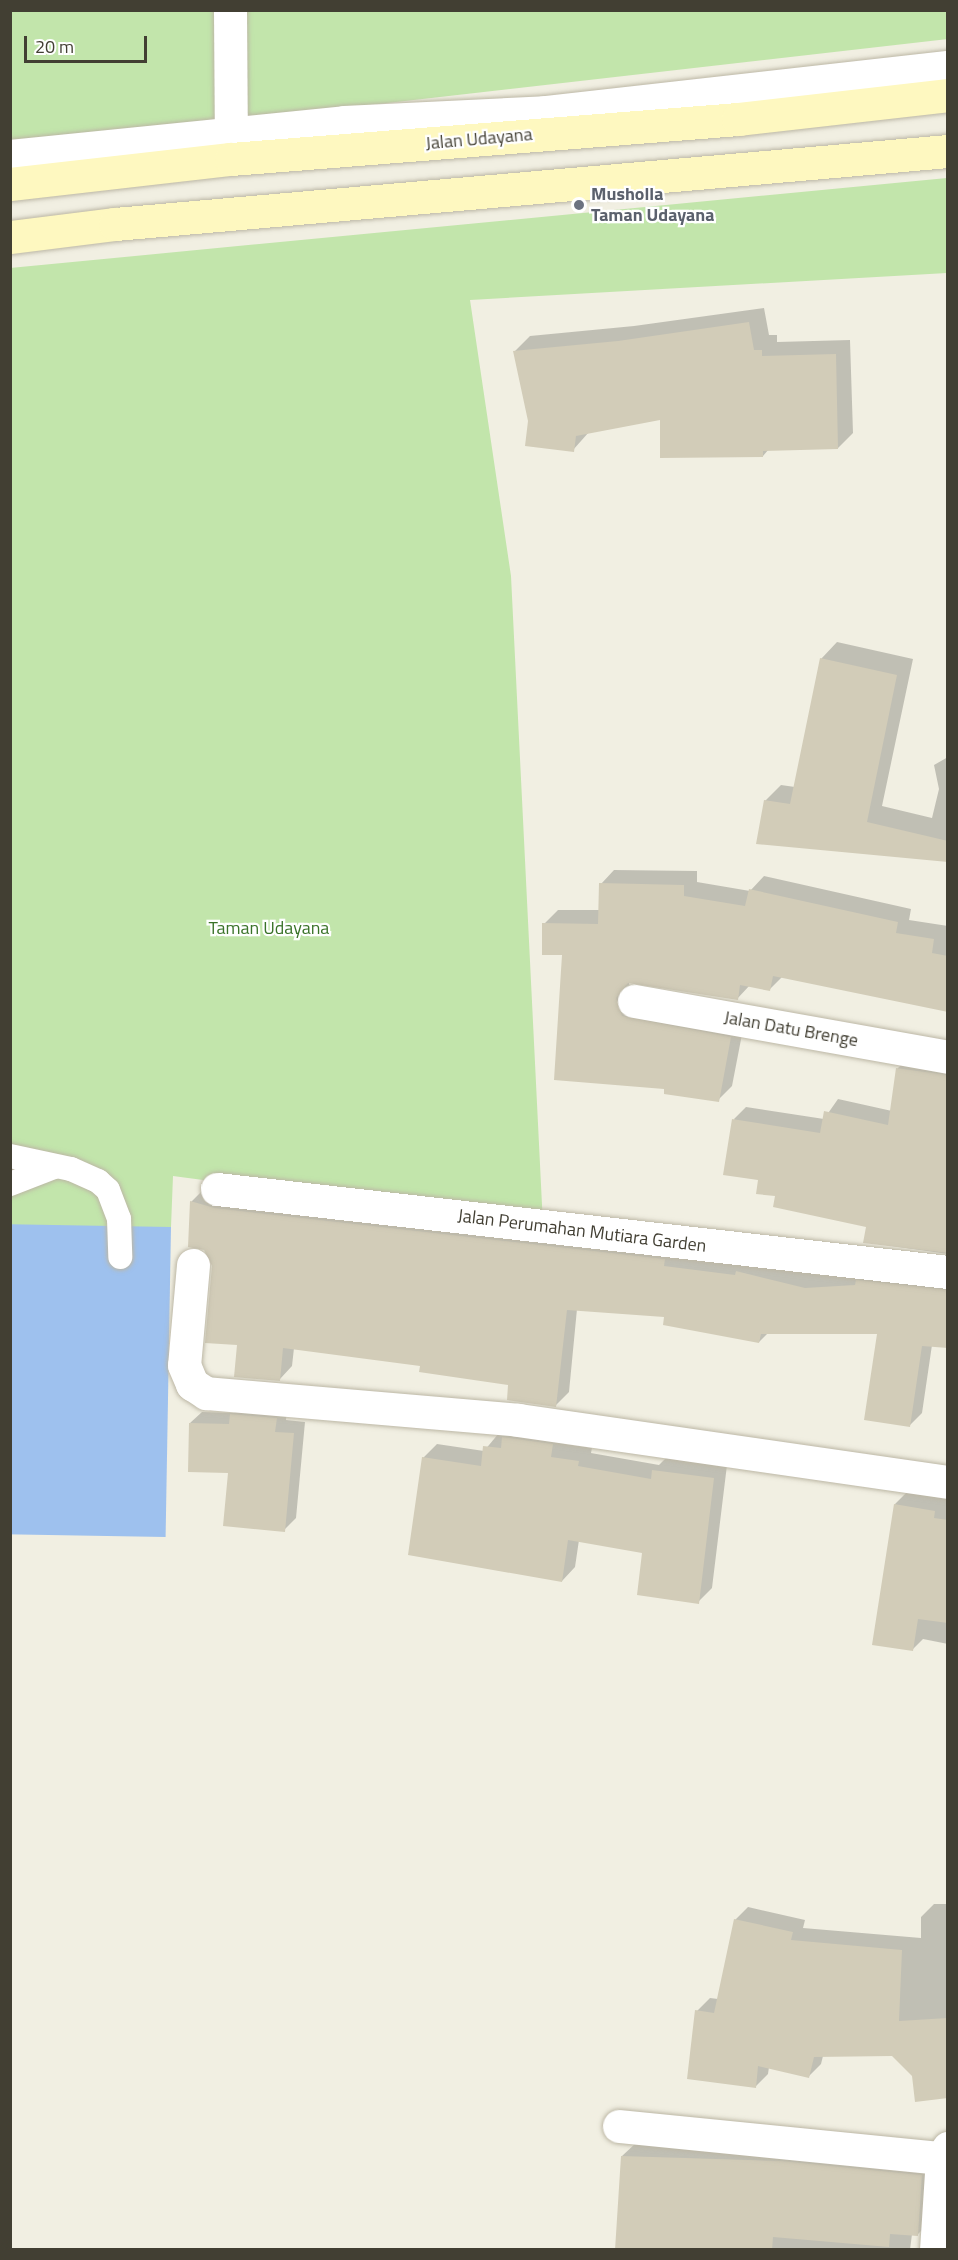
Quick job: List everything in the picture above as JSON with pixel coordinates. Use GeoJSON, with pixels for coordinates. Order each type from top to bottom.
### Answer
{"type":"FeatureCollection","features":[{"type":"Feature","properties":{"kind":"main road","name":"Jalan Udayana"},"geometry":{"type":"LineString","coordinates":[[10,184],[232,146],[738,118],[948,95]]}},
{"type":"Feature","properties":{"kind":"main road"},"geometry":{"type":"LineString","coordinates":[[10,237],[115,224],[948,151]]}},
{"type":"Feature","properties":{"kind":"street"},"geometry":{"type":"LineString","coordinates":[[230,10],[232,146]]}},
{"type":"Feature","properties":{"kind":"street"},"geometry":{"type":"LineString","coordinates":[[10,156],[232,146],[344,122],[545,112],[948,67]]}},
{"type":"Feature","properties":{"kind":"street","name":"Jalan Datu Brenge"},"geometry":{"type":"LineString","coordinates":[[634,1001],[948,1057]]}},
{"type":"Feature","properties":{"kind":"street","name":"Jalan Perumahan Mutiara Garden"},"geometry":{"type":"LineString","coordinates":[[217,1189],[948,1272]]}},
{"type":"Feature","properties":{"kind":"street"},"geometry":{"type":"LineString","coordinates":[[193,1265],[184,1365],[192,1384],[206,1393],[518,1420],[948,1482]]}},
{"type":"Feature","properties":{"kind":"street"},"geometry":{"type":"LineString","coordinates":[[619,2126],[945,2153],[936,2250]]}},
{"type":"Feature","properties":{"kind":"lane"},"geometry":{"type":"LineString","coordinates":[[10,1156],[86,1173],[108,1190],[119,1219],[120,1257]]}},
{"type":"Feature","properties":{"kind":"lane"},"geometry":{"type":"LineString","coordinates":[[10,1184],[54,1167]]}},
{"type":"Feature","properties":{"kind":"green space"},"geometry":{"type":"Polygon","coordinates":[[[947,10],[948,39],[11,146],[10,11],[947,10]]]}},
{"type":"Feature","properties":{"kind":"green space","name":"Taman Udayana"},"geometry":{"type":"Polygon","coordinates":[[[947,178],[947,273],[470,300],[511,576],[543,1225],[173,1176],[171,1227],[11,1229],[10,268],[947,178]]]}},
{"type":"Feature","properties":{"kind":"water"},"geometry":{"type":"Polygon","coordinates":[[[10,1224],[171,1227],[166,1537],[10,1534],[10,1224]]]}},
{"type":"Feature","properties":{"kind":"building"},"geometry":{"type":"Polygon","coordinates":[[[749,322],[754,350],[762,350],[762,356],[836,354],[838,449],[763,451],[763,457],[660,458],[660,420],[576,436],[574,452],[525,446],[528,421],[513,351],[618,341],[749,322]]]}},
{"type":"Feature","properties":{"kind":"building"},"geometry":{"type":"Polygon","coordinates":[[[820,658],[897,675],[867,822],[948,841],[948,862],[756,844],[764,800],[790,804],[820,658]]]}},
{"type":"Feature","properties":{"kind":"building"},"geometry":{"type":"Polygon","coordinates":[[[599,883],[684,885],[684,896],[745,906],[749,889],[898,922],[896,933],[934,939],[932,953],[948,956],[948,1012],[773,976],[770,991],[740,985],[738,1000],[628,983],[616,998],[622,1016],[731,1037],[719,1102],[664,1094],[664,1089],[554,1080],[562,955],[542,955],[542,923],[598,924],[599,883]]]}},
{"type":"Feature","properties":{"kind":"building"},"geometry":{"type":"Polygon","coordinates":[[[896,1068],[948,1075],[948,1253],[863,1243],[866,1227],[773,1207],[775,1196],[756,1194],[758,1180],[723,1175],[732,1119],[820,1133],[824,1111],[888,1125],[896,1068]]]}},
{"type":"Feature","properties":{"kind":"building"},"geometry":{"type":"Polygon","coordinates":[[[190,1201],[215,1208],[665,1259],[664,1266],[735,1275],[736,1271],[805,1288],[855,1285],[856,1280],[948,1290],[948,1348],[922,1346],[910,1427],[864,1420],[877,1334],[761,1334],[759,1343],[663,1325],[664,1317],[567,1310],[556,1407],[507,1400],[508,1385],[419,1372],[420,1366],[283,1348],[280,1381],[234,1377],[237,1345],[205,1343],[212,1266],[204,1250],[188,1247],[190,1201]]]}},
{"type":"Feature","properties":{"kind":"building"},"geometry":{"type":"Polygon","coordinates":[[[230,1414],[277,1418],[275,1432],[294,1433],[285,1532],[223,1526],[228,1473],[188,1472],[189,1423],[229,1424],[230,1414]]]}},
{"type":"Feature","properties":{"kind":"building"},"geometry":{"type":"Polygon","coordinates":[[[502,1437],[553,1444],[551,1457],[579,1461],[578,1466],[651,1479],[652,1470],[714,1478],[699,1604],[637,1595],[642,1553],[568,1540],[562,1582],[408,1555],[422,1457],[481,1466],[483,1446],[501,1448],[502,1437]]]}},
{"type":"Feature","properties":{"kind":"building"},"geometry":{"type":"Polygon","coordinates":[[[894,1504],[935,1511],[934,1518],[948,1520],[948,1623],[918,1619],[913,1651],[872,1645],[894,1504]]]}},
{"type":"Feature","properties":{"kind":"building"},"geometry":{"type":"Polygon","coordinates":[[[734,1919],[793,1932],[791,1940],[902,1950],[899,2021],[948,2018],[948,2098],[915,2102],[912,2076],[892,2056],[814,2057],[809,2078],[758,2066],[756,2088],[687,2079],[695,2010],[714,2013],[734,1919]]]}},
{"type":"Feature","properties":{"kind":"building"},"geometry":{"type":"Polygon","coordinates":[[[621,2156],[782,2161],[922,2175],[918,2236],[890,2234],[889,2247],[773,2237],[772,2250],[615,2250],[621,2156]]]}},
{"type":"Feature","properties":{"kind":"place","name":"Musholla Taman Udayana"},"geometry":{"type":"Point","coordinates":[579,205]}}]}
